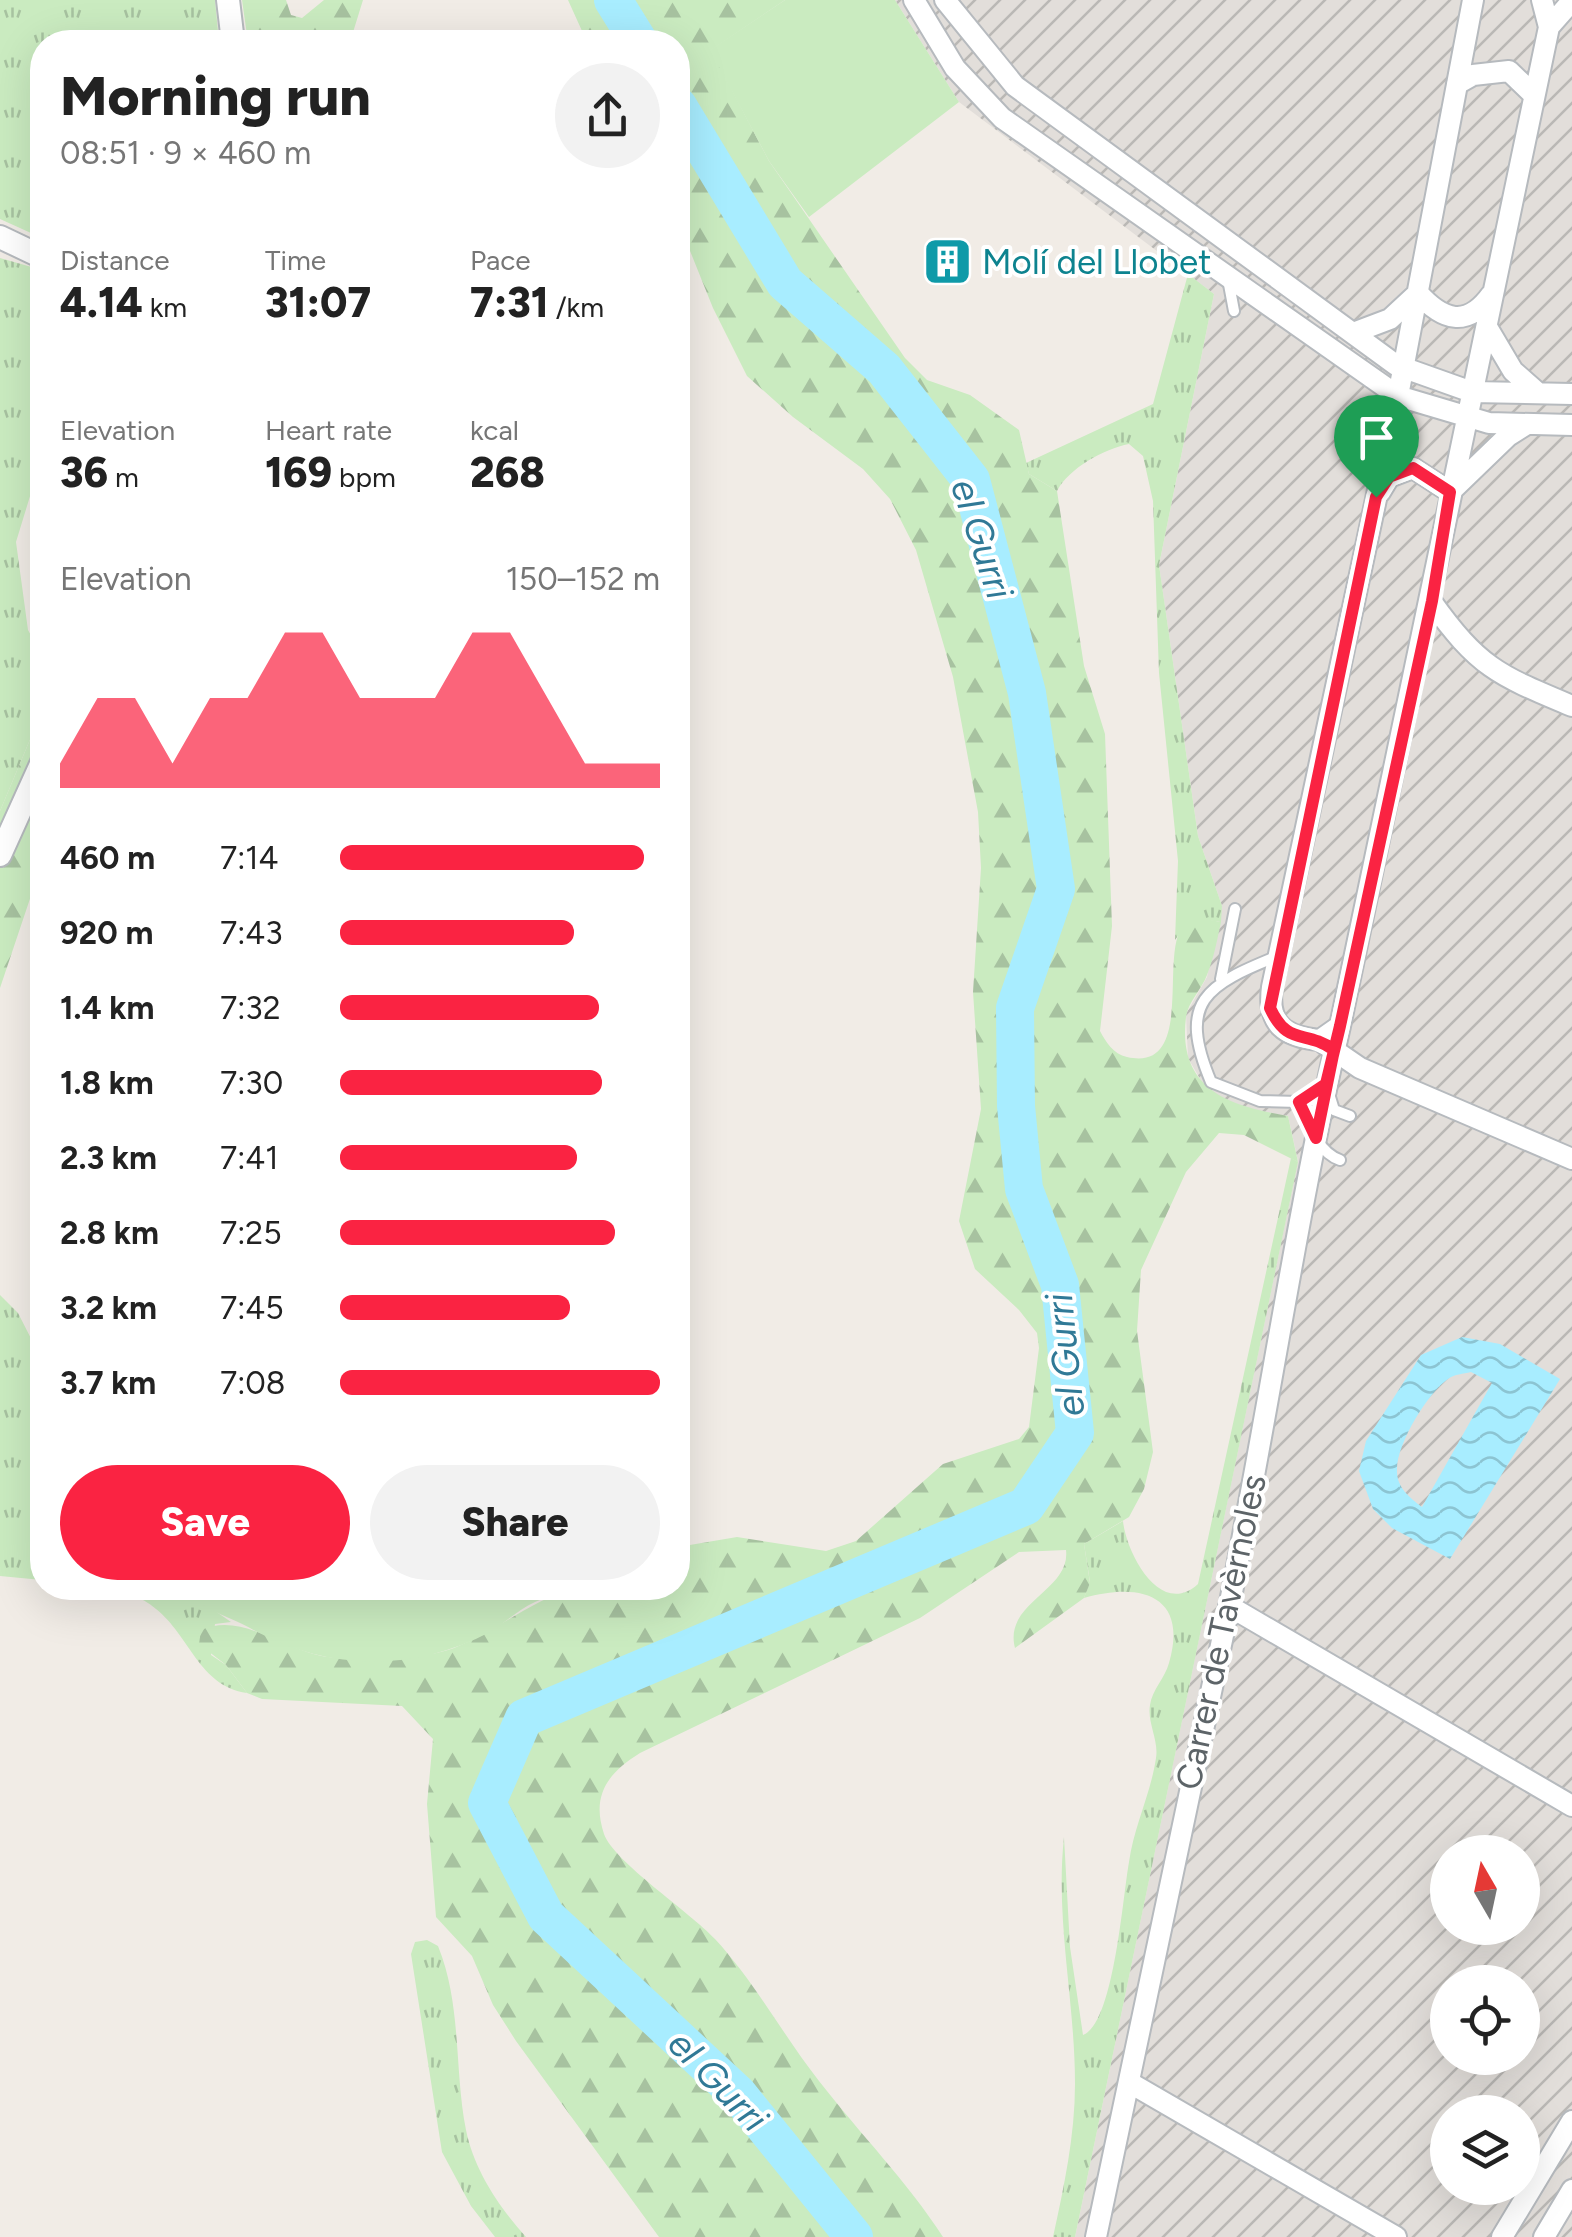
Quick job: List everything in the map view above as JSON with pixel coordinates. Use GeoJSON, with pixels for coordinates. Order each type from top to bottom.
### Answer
{"type":"FeatureCollection","features":[{"type":"Feature","properties":{"kind":"street"},"geometry":{"type":"LineString","coordinates":[[228,0],[232,30]]}},
{"type":"Feature","properties":{"kind":"street"},"geometry":{"type":"LineString","coordinates":[[914,0],[955,68],[1002,118],[1398,396],[1489,423],[1572,425]]}},
{"type":"Feature","properties":{"kind":"street"},"geometry":{"type":"LineString","coordinates":[[946,0],[1015,86],[1403,367],[1472,392],[1572,394]]}},
{"type":"Feature","properties":{"kind":"street"},"geometry":{"type":"LineString","coordinates":[[1473,0],[1398,396],[1270,1008],[1292,1038],[1327,1045],[1360,1068],[1572,1159]]}},
{"type":"Feature","properties":{"kind":"street","name":"Carrer de Tavèrnoles"},"geometry":{"type":"LineString","coordinates":[[1096,2237],[1132,2084],[1147,1982],[1229,1606],[1326,1084],[1327,1045],[1340,1026],[1496,288],[1548,27],[1542,0]]}},
{"type":"Feature","properties":{"kind":"street"},"geometry":{"type":"LineString","coordinates":[[1554,0],[1572,2]]}},
{"type":"Feature","properties":{"kind":"street"},"geometry":{"type":"LineString","coordinates":[[1548,27],[1572,2]]}},
{"type":"Feature","properties":{"kind":"street"},"geometry":{"type":"LineString","coordinates":[[1457,84],[1473,75],[1509,71],[1534,95]]}},
{"type":"Feature","properties":{"kind":"street"},"geometry":{"type":"LineString","coordinates":[[0,237],[30,251]]}},
{"type":"Feature","properties":{"kind":"street"},"geometry":{"type":"LineString","coordinates":[[1418,294],[1436,314],[1461,320],[1479,311],[1496,288]]}},
{"type":"Feature","properties":{"kind":"street"},"geometry":{"type":"LineString","coordinates":[[1353,333],[1390,319],[1418,294]]}},
{"type":"Feature","properties":{"kind":"street"},"geometry":{"type":"LineString","coordinates":[[1487,327],[1513,372],[1538,393]]}},
{"type":"Feature","properties":{"kind":"street"},"geometry":{"type":"LineString","coordinates":[[1376,497],[1389,477],[1413,468],[1450,492],[1508,436],[1528,424]]}},
{"type":"Feature","properties":{"kind":"street"},"geometry":{"type":"LineString","coordinates":[[1432,601],[1460,642],[1498,675],[1572,706]]}},
{"type":"Feature","properties":{"kind":"street"},"geometry":{"type":"LineString","coordinates":[[0,855],[30,789]]}},
{"type":"Feature","properties":{"kind":"street"},"geometry":{"type":"LineString","coordinates":[[1229,1606],[1572,1806]]}},
{"type":"Feature","properties":{"kind":"street"},"geometry":{"type":"LineString","coordinates":[[1132,2084],[1396,2237]]}},
{"type":"Feature","properties":{"kind":"street"},"geometry":{"type":"LineString","coordinates":[[1502,2237],[1572,2121]]}},
{"type":"Feature","properties":{"kind":"street"},"geometry":{"type":"LineString","coordinates":[[1544,2237],[1572,2190]]}},
{"type":"Feature","properties":{"kind":"lane"},"geometry":{"type":"LineString","coordinates":[[1228,278],[1234,312]]}},
{"type":"Feature","properties":{"kind":"lane"},"geometry":{"type":"LineString","coordinates":[[1235,909],[1221,979],[1198,1010],[1195,1046],[1210,1082],[1260,1101],[1299,1102],[1326,1084],[1334,1110],[1350,1116]]}},
{"type":"Feature","properties":{"kind":"lane"},"geometry":{"type":"LineString","coordinates":[[1221,979],[1279,955]]}},
{"type":"Feature","properties":{"kind":"lane"},"geometry":{"type":"LineString","coordinates":[[1299,1102],[1316,1138],[1329,1156],[1340,1160]]}},
{"type":"Feature","properties":{"kind":"shaded area"},"geometry":{"type":"Polygon","coordinates":[[[895,0],[1572,0],[1572,2237],[1075,2237],[1298,1161],[1288,1116],[1245,1109],[1207,1091],[1188,1058],[1186,1014],[1207,977],[1222,906],[1198,836],[1159,565],[1214,294],[959,102],[895,0]]]}},
{"type":"Feature","properties":{"kind":"green space"},"geometry":{"type":"Polygon","coordinates":[[[0,0],[215,0],[218,30],[30,30],[30,233],[0,219],[0,0]]]}},
{"type":"Feature","properties":{"kind":"green space"},"geometry":{"type":"Polygon","coordinates":[[[242,0],[286,0],[291,15],[302,18],[324,0],[363,0],[354,30],[246,30],[242,0]]]}},
{"type":"Feature","properties":{"kind":"green space"},"geometry":{"type":"Polygon","coordinates":[[[568,0],[785,0],[711,50],[769,161],[905,358],[927,380],[970,395],[1019,430],[1029,474],[1057,491],[1084,666],[1105,734],[1112,926],[1100,1031],[1114,1050],[1127,1057],[1148,1057],[1162,1047],[1169,1029],[1177,939],[1184,925],[1193,920],[1221,922],[1205,980],[1186,1017],[1185,1042],[1190,1062],[1199,1078],[1228,1100],[1288,1116],[1298,1162],[1244,1135],[1219,1133],[1186,1172],[1141,1270],[1137,1331],[1153,1452],[1144,1489],[1129,1517],[1084,1544],[1090,1583],[1084,1598],[1015,1648],[1014,1632],[1019,1619],[1058,1576],[1065,1564],[1066,1550],[1019,1552],[920,1618],[640,1753],[611,1777],[601,1797],[601,1820],[611,1845],[729,1955],[819,2081],[943,2237],[659,2237],[516,2041],[493,2005],[472,1956],[436,1917],[427,1804],[433,1739],[402,1706],[262,1699],[247,1693],[226,1665],[199,1644],[201,1630],[218,1625],[236,1626],[327,1657],[401,1657],[454,1648],[545,1600],[690,1600],[690,1545],[737,1537],[826,1551],[856,1541],[943,1464],[1019,1439],[1029,1427],[1039,1348],[1037,1333],[1019,1310],[975,1269],[959,1221],[981,1109],[973,992],[981,868],[978,812],[953,677],[916,550],[890,499],[863,469],[793,417],[747,376],[713,308],[690,251],[690,30],[582,30],[568,0]]]}},
{"type":"Feature","properties":{"kind":"green space"},"geometry":{"type":"Polygon","coordinates":[[[785,0],[895,0],[959,102],[809,217],[769,161],[710,50],[785,0]]]}},
{"type":"Feature","properties":{"kind":"green space"},"geometry":{"type":"Polygon","coordinates":[[[0,258],[30,267],[30,496],[16,542],[30,634],[30,740],[0,811],[0,258]]]}},
{"type":"Feature","properties":{"kind":"green space"},"geometry":{"type":"Polygon","coordinates":[[[1188,274],[1214,294],[1159,565],[1198,836],[1222,906],[1221,922],[1194,922],[1175,940],[1178,861],[1159,673],[1153,501],[1143,456],[1129,444],[1109,450],[1078,467],[1057,491],[1029,474],[1026,463],[1153,404],[1188,274]]]}},
{"type":"Feature","properties":{"kind":"green space"},"geometry":{"type":"Polygon","coordinates":[[[30,740],[30,899],[0,988],[0,811],[30,740]]]}},
{"type":"Feature","properties":{"kind":"green space"},"geometry":{"type":"Polygon","coordinates":[[[1291,1158],[1298,1162],[1075,2237],[1053,2237],[1075,2103],[1062,1899],[1064,1837],[1070,1947],[1083,2035],[1094,2026],[1110,1984],[1131,1849],[1156,1758],[1150,1705],[1167,1668],[1173,1640],[1172,1621],[1155,1599],[1123,1592],[1084,1598],[1090,1582],[1084,1544],[1123,1521],[1138,1564],[1158,1588],[1184,1593],[1198,1584],[1291,1158]]]}},
{"type":"Feature","properties":{"kind":"green space"},"geometry":{"type":"Polygon","coordinates":[[[0,1295],[18,1313],[30,1336],[30,1579],[0,1576],[0,1295]]]}},
{"type":"Feature","properties":{"kind":"green space"},"geometry":{"type":"Polygon","coordinates":[[[141,1600],[199,1600],[231,1622],[215,1624],[211,1655],[226,1665],[247,1693],[217,1681],[168,1620],[141,1600]]]}},
{"type":"Feature","properties":{"kind":"green space"},"geometry":{"type":"Polygon","coordinates":[[[541,1600],[490,1632],[460,1645],[430,1655],[369,1662],[309,1653],[199,1602],[541,1600]]]}},
{"type":"Feature","properties":{"kind":"green space"},"geometry":{"type":"Polygon","coordinates":[[[427,1940],[438,1946],[451,1991],[462,2107],[470,2145],[489,2187],[526,2237],[495,2237],[471,2206],[442,2152],[411,1954],[415,1942],[427,1940]]]}},
{"type":"Feature","properties":{"kind":"water"},"geometry":{"type":"Polygon","coordinates":[[[1462,1337],[1500,1344],[1560,1379],[1450,1559],[1392,1528],[1373,1509],[1359,1471],[1366,1441],[1421,1355],[1462,1337]],[[1471,1372],[1451,1377],[1432,1395],[1415,1420],[1398,1458],[1397,1475],[1404,1491],[1422,1507],[1492,1383],[1471,1372]]]}},
{"type":"Feature","properties":{"kind":"waterway","name":"el Gurri"},"geometry":{"type":"LineString","coordinates":[[613,0],[632,30]]}},
{"type":"Feature","properties":{"kind":"waterway","name":"el Gurri"},"geometry":{"type":"LineString","coordinates":[[690,126],[785,283],[884,369],[971,480],[1027,693],[1056,889],[1015,1008],[1016,1106],[1024,1189],[1060,1285],[1075,1433],[1026,1506],[524,1718],[487,1803],[546,1916],[738,2094],[854,2237]]}},
{"type":"Feature","properties":{"kind":"place","name":"Molí del Llobet"},"geometry":{"type":"Point","coordinates":[947,262]}},
{"type":"Feature","properties":{"kind":"route"},"geometry":{"type":"LineString","coordinates":[[1376,497],[1270,1008],[1278,1026],[1292,1038],[1320,1040],[1334,1050],[1316,1138],[1299,1102],[1326,1084],[1334,1050],[1340,1026],[1432,601],[1450,492],[1433,477],[1413,468],[1389,477],[1376,497]]}}]}
